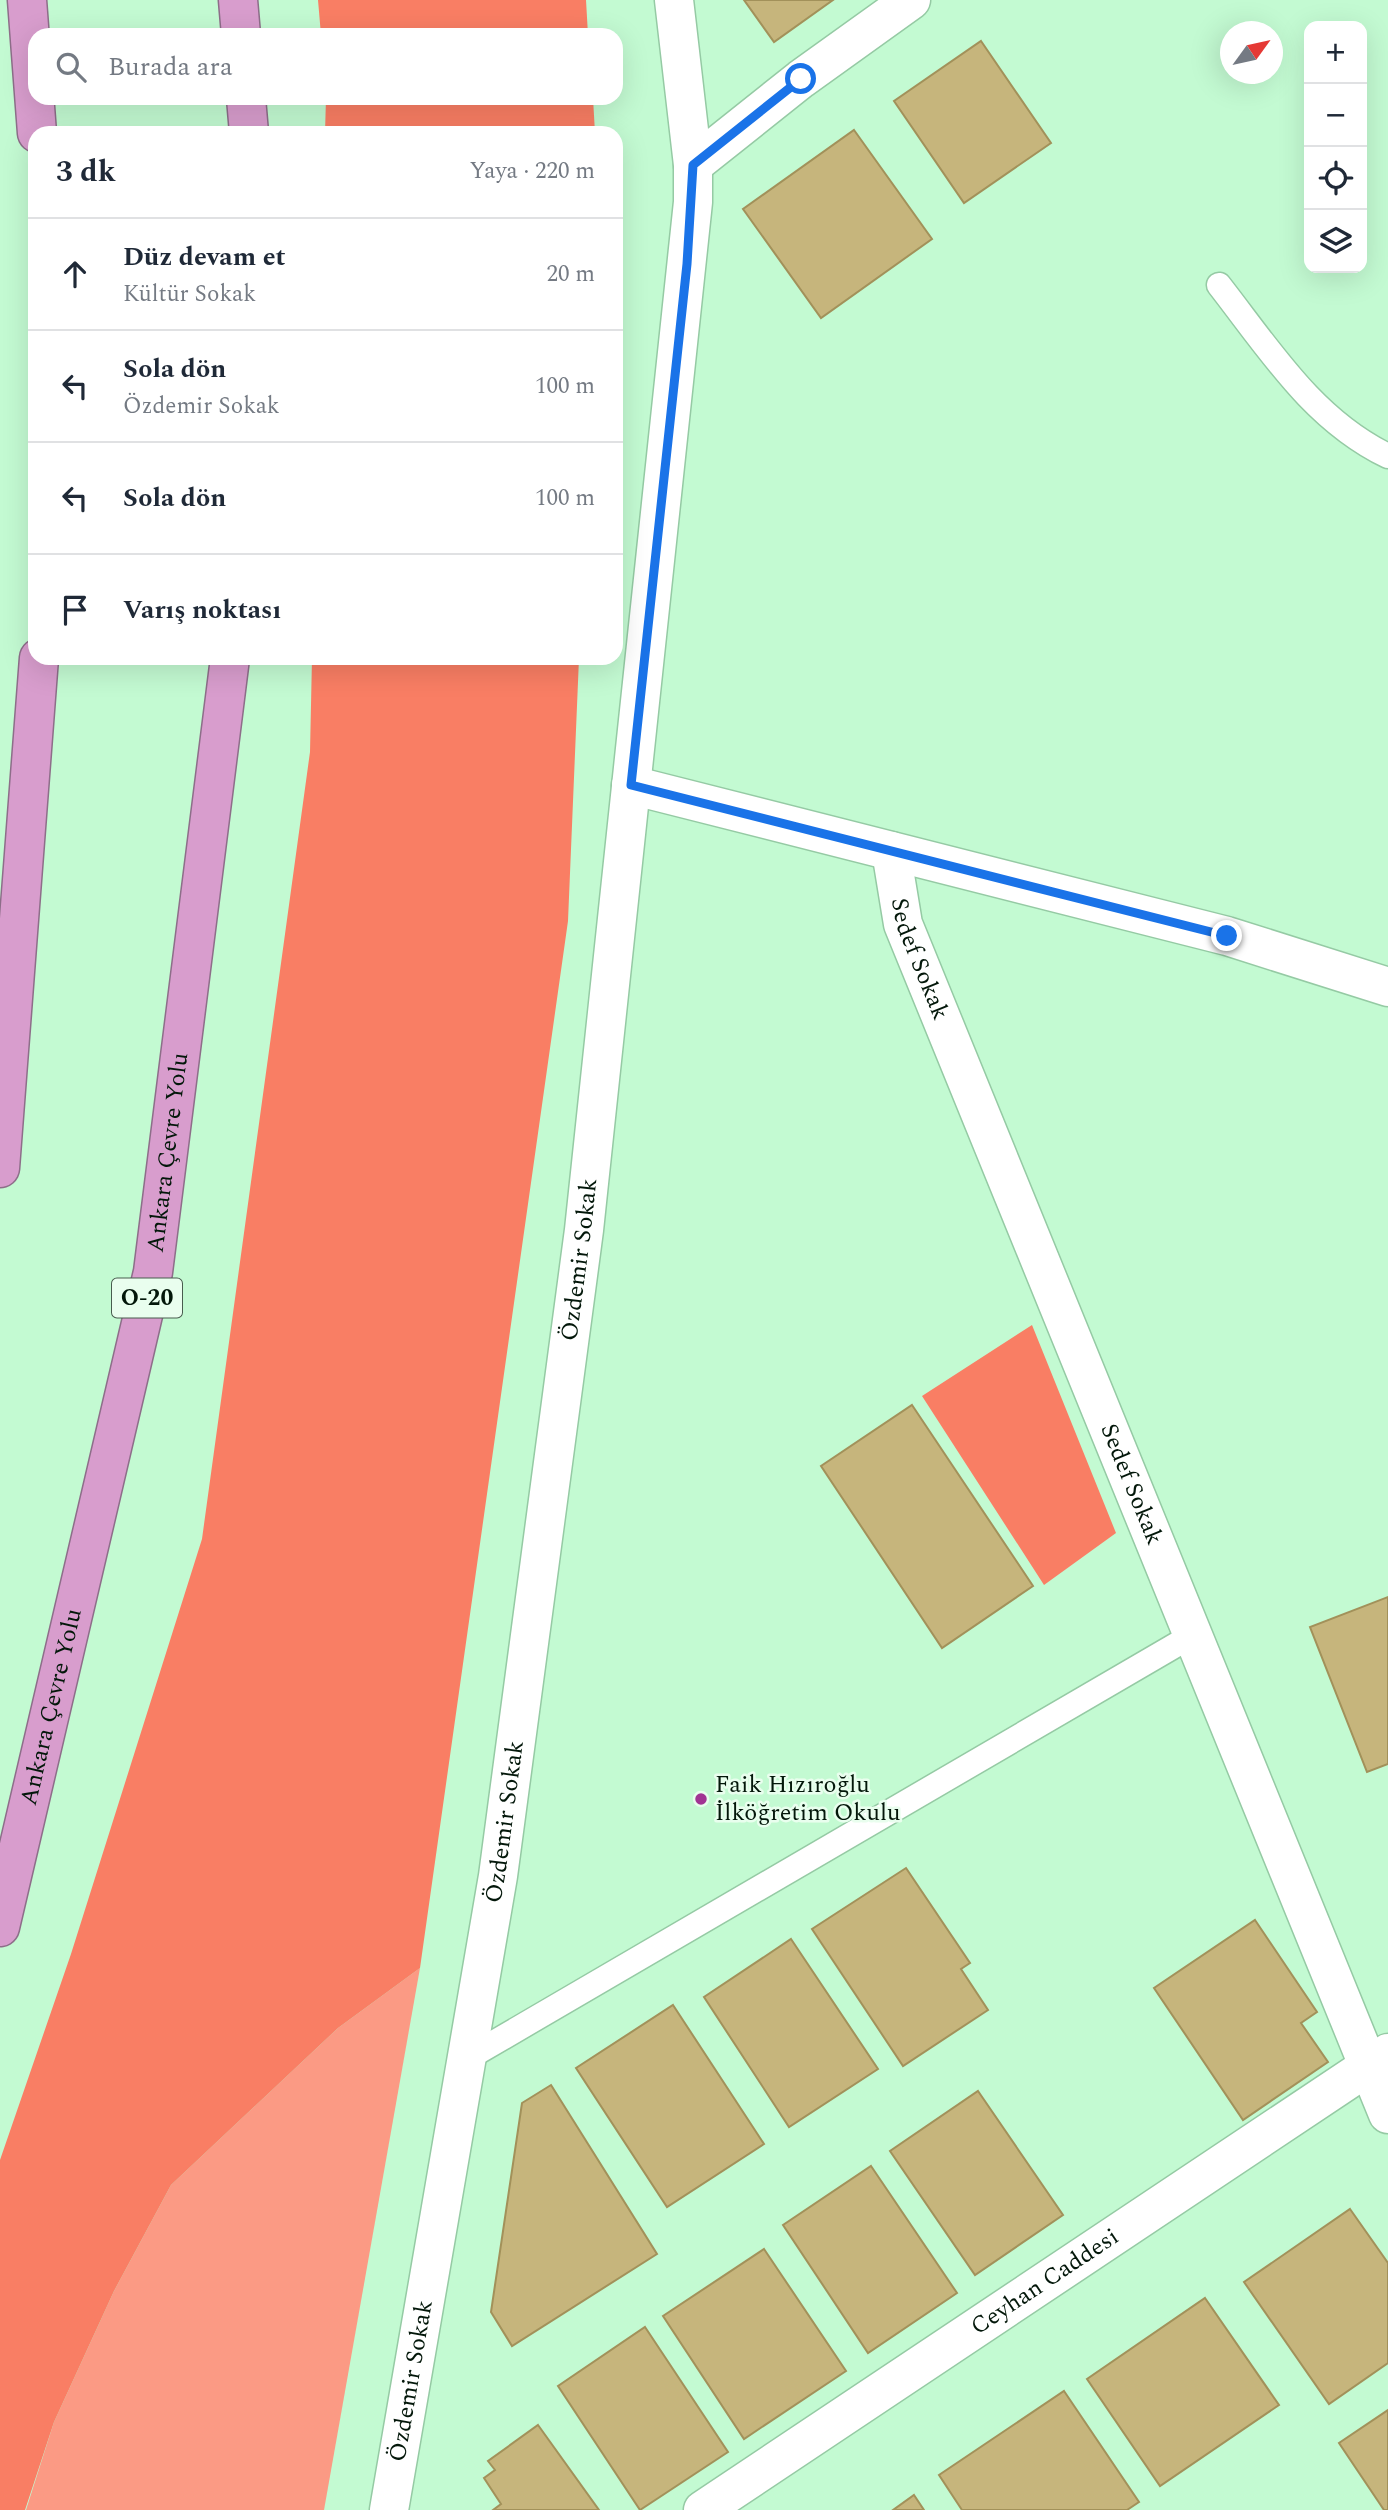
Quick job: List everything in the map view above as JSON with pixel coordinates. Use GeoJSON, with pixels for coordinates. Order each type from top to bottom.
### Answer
{"type":"FeatureCollection","features":[{"type":"Feature","properties":{"kind":"highway"},"geometry":{"type":"LineString","coordinates":[[27,0],[29,28]]}},
{"type":"Feature","properties":{"kind":"highway"},"geometry":{"type":"LineString","coordinates":[[238,0],[240,28]]}},
{"type":"Feature","properties":{"kind":"highway"},"geometry":{"type":"LineString","coordinates":[[35,105],[36,126]]}},
{"type":"Feature","properties":{"kind":"highway"},"geometry":{"type":"LineString","coordinates":[[247,105],[248,126]]}},
{"type":"Feature","properties":{"kind":"highway"},"geometry":{"type":"LineString","coordinates":[[0,1168],[38,665]]}},
{"type":"Feature","properties":{"kind":"highway","name":"Ankara Çevre Yolu"},"geometry":{"type":"LineString","coordinates":[[0,1927],[153,1272],[229,665]]}},
{"type":"Feature","properties":{"kind":"street","name":"Özdemir Sokak"},"geometry":{"type":"LineString","coordinates":[[389,2510],[498,1876],[584,1230],[687,264],[693,165],[674,0]]}},
{"type":"Feature","properties":{"kind":"street"},"geometry":{"type":"LineString","coordinates":[[693,165],[801,79],[911,0]]}},
{"type":"Feature","properties":{"kind":"street"},"geometry":{"type":"LineString","coordinates":[[631,785],[1227,936],[1388,987]]}},
{"type":"Feature","properties":{"kind":"street","name":"Sedef Sokak"},"geometry":{"type":"LineString","coordinates":[[891,851],[903,924],[1193,1635],[1379,2060],[1388,2114]]}},
{"type":"Feature","properties":{"kind":"street","name":"Ceyhan Caddesi"},"geometry":{"type":"LineString","coordinates":[[703,2510],[1379,2060]]}},
{"type":"Feature","properties":{"kind":"lane"},"geometry":{"type":"LineString","coordinates":[[1219,285],[1319,410],[1365,445],[1388,456]]}},
{"type":"Feature","properties":{"kind":"lane"},"geometry":{"type":"LineString","coordinates":[[466,2059],[1193,1635]]}},
{"type":"Feature","properties":{"kind":"shaded area"},"geometry":{"type":"Polygon","coordinates":[[[318,0],[586,0],[588,28],[320,28],[318,0]]]}},
{"type":"Feature","properties":{"kind":"shaded area"},"geometry":{"type":"Polygon","coordinates":[[[326,105],[593,105],[595,126],[325,126],[326,105]]]}},
{"type":"Feature","properties":{"kind":"shaded area"},"geometry":{"type":"Polygon","coordinates":[[[312,665],[579,665],[568,921],[420,1968],[338,2028],[171,2185],[114,2291],[54,2422],[25,2510],[0,2510],[0,2160],[71,1954],[202,1539],[310,752],[312,665]]]}},
{"type":"Feature","properties":{"kind":"shaded area"},"geometry":{"type":"Polygon","coordinates":[[[1032,1325],[1116,1533],[1044,1585],[922,1396],[1032,1325]]]}},
{"type":"Feature","properties":{"kind":"shaded area"},"geometry":{"type":"Polygon","coordinates":[[[420,1968],[324,2510],[26,2510],[54,2422],[114,2291],[171,2185],[338,2028],[420,1968]]]}},
{"type":"Feature","properties":{"kind":"building"},"geometry":{"type":"Polygon","coordinates":[[[744,0],[833,0],[774,42],[744,0]]]}},
{"type":"Feature","properties":{"kind":"building"},"geometry":{"type":"Polygon","coordinates":[[[981,41],[1051,143],[964,203],[894,101],[981,41]]]}},
{"type":"Feature","properties":{"kind":"building"},"geometry":{"type":"Polygon","coordinates":[[[854,130],[932,239],[821,318],[743,209],[854,130]]]}},
{"type":"Feature","properties":{"kind":"building"},"geometry":{"type":"Polygon","coordinates":[[[912,1405],[1033,1586],[942,1648],[821,1466],[912,1405]]]}},
{"type":"Feature","properties":{"kind":"building"},"geometry":{"type":"Polygon","coordinates":[[[1388,1597],[1388,1764],[1367,1772],[1310,1627],[1388,1597]]]}},
{"type":"Feature","properties":{"kind":"building"},"geometry":{"type":"Polygon","coordinates":[[[906,1868],[970,1963],[961,1969],[988,2010],[903,2066],[812,1929],[906,1868]]]}},
{"type":"Feature","properties":{"kind":"building"},"geometry":{"type":"Polygon","coordinates":[[[1255,1920],[1317,2012],[1301,2023],[1328,2062],[1243,2120],[1154,1988],[1255,1920]]]}},
{"type":"Feature","properties":{"kind":"building"},"geometry":{"type":"Polygon","coordinates":[[[791,1939],[878,2069],[789,2127],[704,1997],[791,1939]]]}},
{"type":"Feature","properties":{"kind":"building"},"geometry":{"type":"Polygon","coordinates":[[[673,2005],[764,2144],[667,2207],[576,2068],[673,2005]]]}},
{"type":"Feature","properties":{"kind":"building"},"geometry":{"type":"Polygon","coordinates":[[[551,2085],[657,2254],[512,2346],[491,2312],[522,2103],[551,2085]]]}},
{"type":"Feature","properties":{"kind":"building"},"geometry":{"type":"Polygon","coordinates":[[[978,2091],[1063,2215],[975,2275],[890,2151],[978,2091]]]}},
{"type":"Feature","properties":{"kind":"building"},"geometry":{"type":"Polygon","coordinates":[[[871,2166],[957,2293],[868,2353],[783,2225],[871,2166]]]}},
{"type":"Feature","properties":{"kind":"building"},"geometry":{"type":"Polygon","coordinates":[[[1350,2209],[1388,2263],[1388,2363],[1329,2404],[1244,2282],[1350,2209]]]}},
{"type":"Feature","properties":{"kind":"building"},"geometry":{"type":"Polygon","coordinates":[[[764,2249],[846,2371],[744,2439],[663,2316],[764,2249]]]}},
{"type":"Feature","properties":{"kind":"building"},"geometry":{"type":"Polygon","coordinates":[[[1205,2298],[1279,2405],[1160,2486],[1087,2379],[1205,2298]]]}},
{"type":"Feature","properties":{"kind":"building"},"geometry":{"type":"Polygon","coordinates":[[[645,2327],[728,2452],[640,2510],[558,2386],[645,2327]]]}},
{"type":"Feature","properties":{"kind":"building"},"geometry":{"type":"Polygon","coordinates":[[[1064,2391],[1139,2502],[1127,2510],[962,2510],[939,2475],[1064,2391]]]}},
{"type":"Feature","properties":{"kind":"building"},"geometry":{"type":"Polygon","coordinates":[[[1388,2410],[1388,2510],[1384,2510],[1339,2443],[1388,2410]]]}},
{"type":"Feature","properties":{"kind":"building"},"geometry":{"type":"Polygon","coordinates":[[[538,2425],[599,2510],[493,2510],[501,2504],[484,2478],[495,2470],[488,2461],[538,2425]]]}},
{"type":"Feature","properties":{"kind":"building"},"geometry":{"type":"Polygon","coordinates":[[[914,2495],[924,2510],[893,2510],[914,2495]]]}},
{"type":"Feature","properties":{"kind":"place","name":"Faik Hızıroğlu İlköğretim Okulu"},"geometry":{"type":"Point","coordinates":[701,1799]}},
{"type":"Feature","properties":{"kind":"route"},"geometry":{"type":"LineString","coordinates":[[801,79],[693,165],[693,202],[687,264],[631,785],[1227,936]]}}]}
